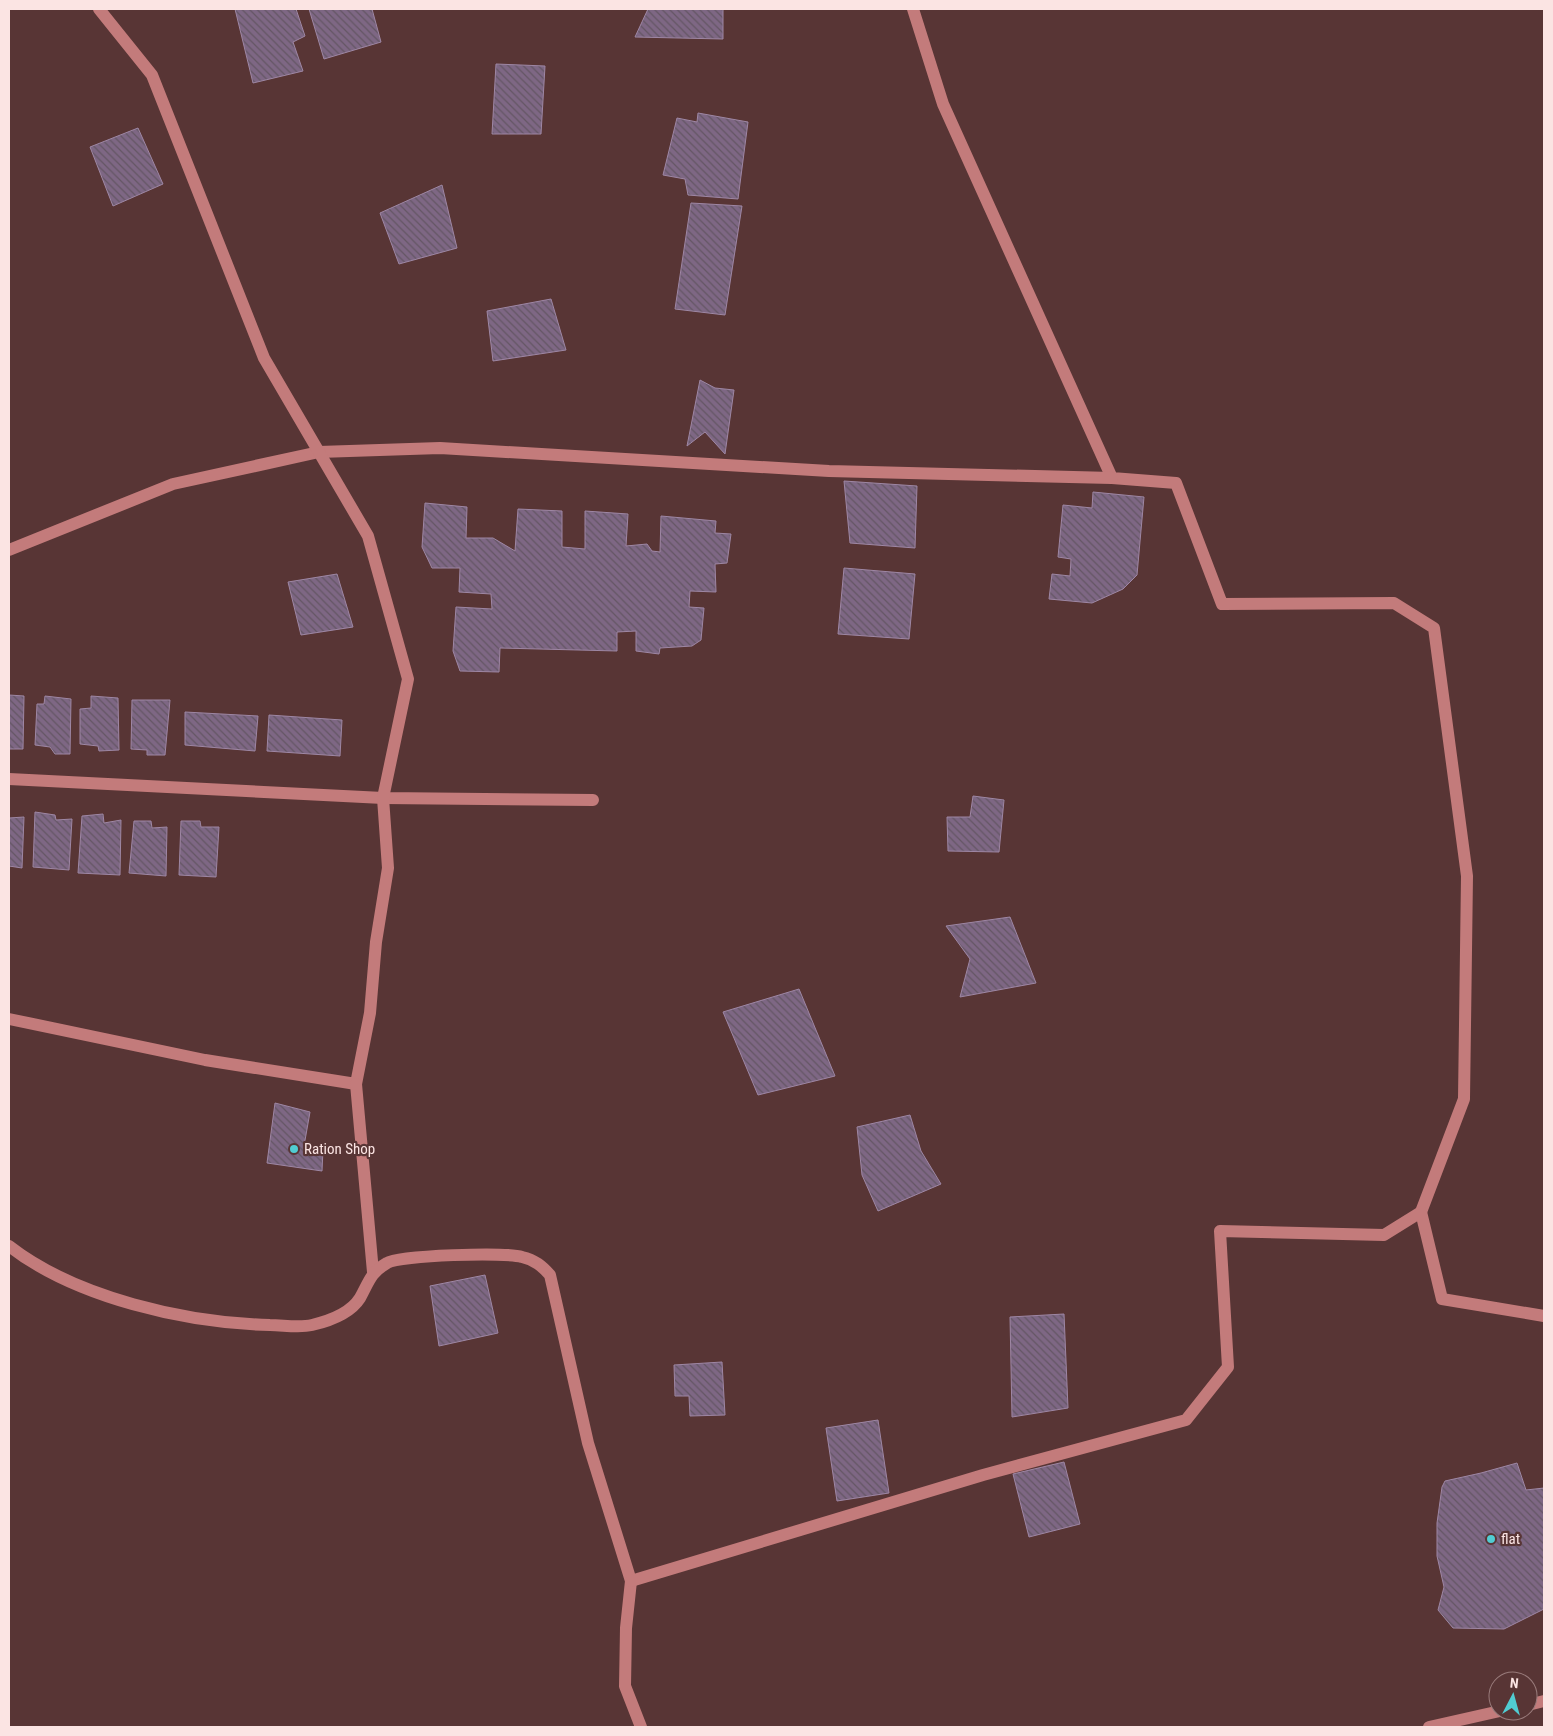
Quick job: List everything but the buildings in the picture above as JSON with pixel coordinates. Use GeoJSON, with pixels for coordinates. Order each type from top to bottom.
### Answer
{"type":"FeatureCollection","features":[{"type":"Feature","properties":{"kind":"street"},"geometry":{"type":"LineString","coordinates":[[98,9],[152,75],[264,358],[368,536],[408,679],[383,798],[388,868],[376,942],[370,1012],[356,1084],[373,1272]]}},
{"type":"Feature","properties":{"kind":"street"},"geometry":{"type":"LineString","coordinates":[[913,9],[943,104],[1112,478]]}},
{"type":"Feature","properties":{"kind":"street"},"geometry":{"type":"LineString","coordinates":[[9,550],[173,484],[319,452],[440,448],[829,470],[1112,478],[1176,483],[1222,604],[1394,603],[1434,628],[1467,876],[1464,1099],[1421,1212],[1442,1299],[1544,1316]]}},
{"type":"Feature","properties":{"kind":"street"},"geometry":{"type":"LineString","coordinates":[[9,779],[383,798],[592,800]]}},
{"type":"Feature","properties":{"kind":"street"},"geometry":{"type":"LineString","coordinates":[[9,1019],[205,1060],[356,1084]]}},
{"type":"Feature","properties":{"kind":"street"},"geometry":{"type":"LineString","coordinates":[[631,1581],[983,1475],[1186,1420],[1228,1367],[1220,1230],[1384,1235],[1421,1212]]}},
{"type":"Feature","properties":{"kind":"street"},"geometry":{"type":"LineString","coordinates":[[9,1246],[27,1260],[66,1280],[111,1296],[166,1313],[251,1325],[309,1326],[342,1315],[359,1300],[373,1272],[390,1261],[414,1256],[521,1256],[538,1263],[550,1275],[588,1443],[631,1581],[626,1628],[625,1686],[641,1727]]}},
{"type":"Feature","properties":{"kind":"street"},"geometry":{"type":"LineString","coordinates":[[1429,1727],[1488,1714]]}},
{"type":"Feature","properties":{"kind":"place","name":"Ration Shop"},"geometry":{"type":"Point","coordinates":[294,1149]}},
{"type":"Feature","properties":{"kind":"place","name":"flat"},"geometry":{"type":"Point","coordinates":[1491,1539]}}]}
